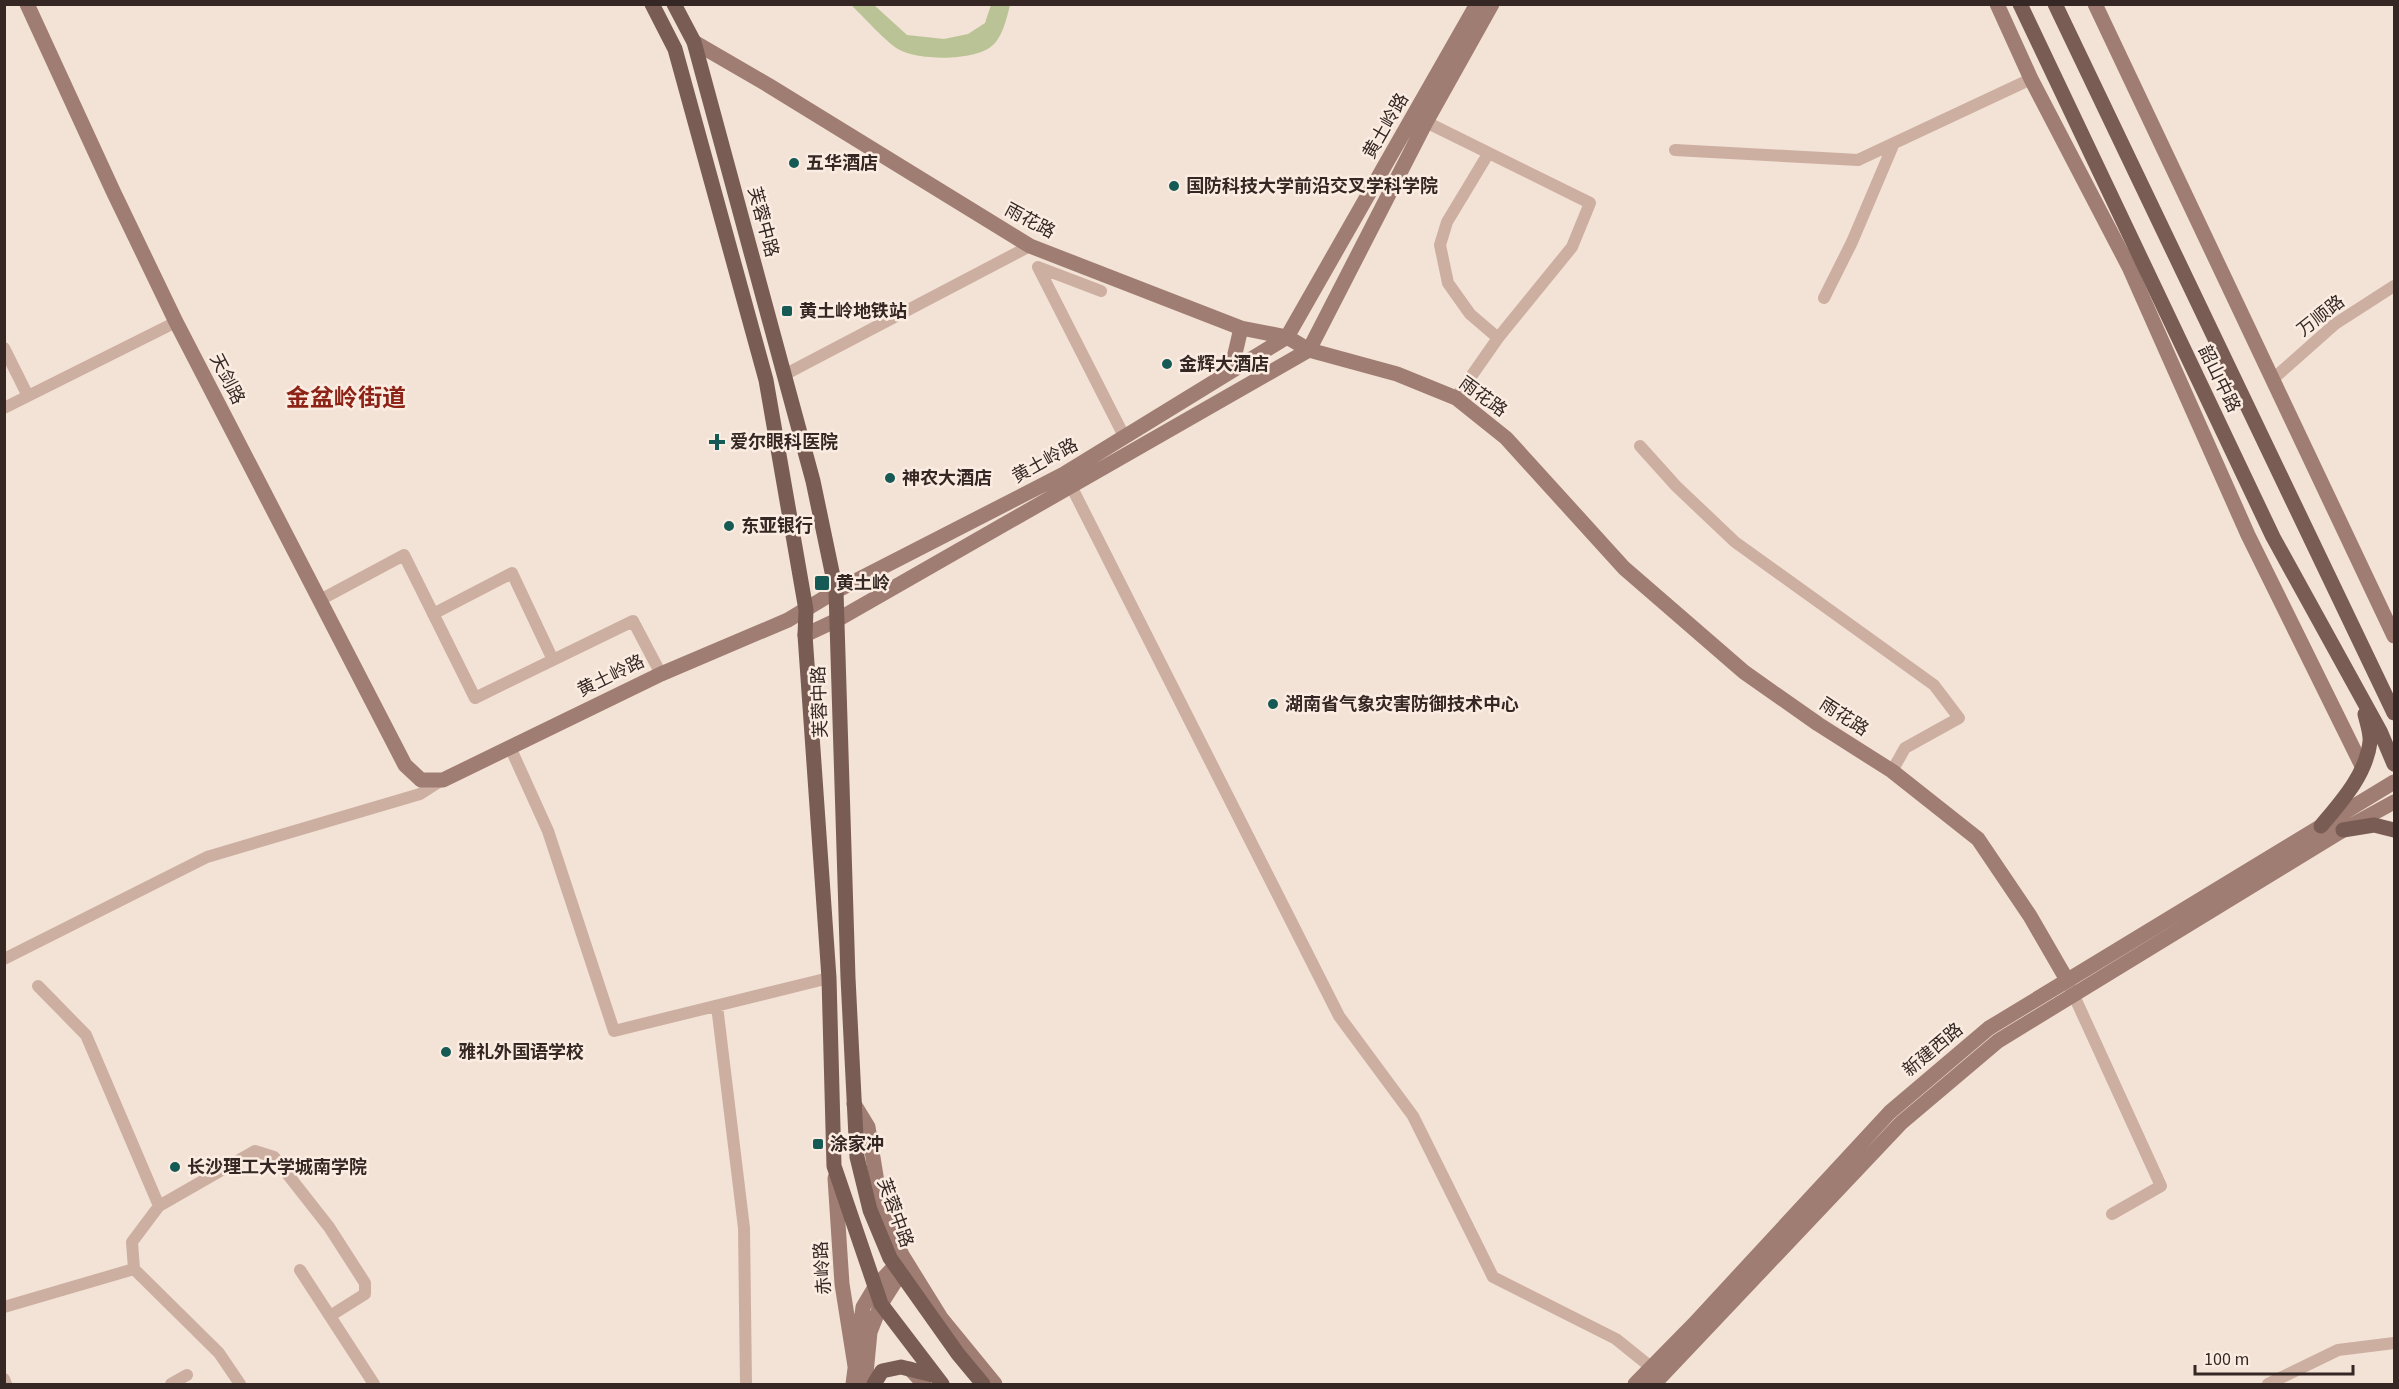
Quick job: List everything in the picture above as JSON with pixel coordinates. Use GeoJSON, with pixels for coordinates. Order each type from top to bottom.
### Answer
{"type":"FeatureCollection","features":[{"type":"Feature","properties":{"kind":"main road"},"geometry":{"type":"LineString","coordinates":[[645,4],[655,10]]}},
{"type":"Feature","properties":{"kind":"main road","name":"芙蓉中路"},"geometry":{"type":"LineString","coordinates":[[674,4],[693,42],[813,481],[836,591],[857,1157],[870,1210],[898,1270],[982,1384]]}},
{"type":"Feature","properties":{"kind":"main road","name":"韶山中路"},"geometry":{"type":"LineString","coordinates":[[2020,4],[2273,537],[2362,700],[2394,764]]}},
{"type":"Feature","properties":{"kind":"main road","name":"韶山中路"},"geometry":{"type":"LineString","coordinates":[[2055,4],[2390,696],[2394,713]]}},
{"type":"Feature","properties":{"kind":"main road","name":"芙蓉中路"},"geometry":{"type":"LineString","coordinates":[[655,10],[675,49],[766,380],[806,610],[805,635],[829,978],[834,1166],[881,1304],[933,1381]]}},
{"type":"Feature","properties":{"kind":"main road"},"geometry":{"type":"LineString","coordinates":[[2321,826],[2351,790],[2362,766],[2370,741],[2362,700]]}},
{"type":"Feature","properties":{"kind":"main road"},"geometry":{"type":"LineString","coordinates":[[2343,830],[2374,825],[2394,830]]}},
{"type":"Feature","properties":{"kind":"main road"},"geometry":{"type":"LineString","coordinates":[[874,1384],[882,1371],[901,1366],[933,1381]]}},
{"type":"Feature","properties":{"kind":"street","name":"天剑路"},"geometry":{"type":"LineString","coordinates":[[27,4],[176,322],[405,765],[421,780],[443,780]]}},
{"type":"Feature","properties":{"kind":"street","name":"黄土岭路"},"geometry":{"type":"LineString","coordinates":[[443,780],[661,674],[788,620],[836,591],[1068,480],[1125,438],[1287,337],[1477,4]]}},
{"type":"Feature","properties":{"kind":"street","name":"黄土岭路"},"geometry":{"type":"LineString","coordinates":[[805,635],[837,620],[1068,480],[1308,350],[1426,122],[1492,4]]}},
{"type":"Feature","properties":{"kind":"street"},"geometry":{"type":"LineString","coordinates":[[1997,4],[2031,79],[2129,267],[2248,535],[2362,766]]}},
{"type":"Feature","properties":{"kind":"street"},"geometry":{"type":"LineString","coordinates":[[2095,4],[2394,636]]}},
{"type":"Feature","properties":{"kind":"street","name":"雨花路"},"geometry":{"type":"LineString","coordinates":[[693,42],[737,66],[1030,246],[1240,328],[1287,337],[1308,350],[1397,374],[1456,398],[1506,438],[1624,568],[1727,657],[1818,724],[1893,771],[1978,839],[2030,916],[2067,980]]}},
{"type":"Feature","properties":{"kind":"street"},"geometry":{"type":"LineString","coordinates":[[1675,150],[1858,160],[2031,79]]}},
{"type":"Feature","properties":{"kind":"street"},"geometry":{"type":"LineString","coordinates":[[1426,122],[1590,203],[1572,247],[1498,338],[1456,398]]}},
{"type":"Feature","properties":{"kind":"street"},"geometry":{"type":"LineString","coordinates":[[1824,298],[1852,242],[1894,143]]}},
{"type":"Feature","properties":{"kind":"street"},"geometry":{"type":"LineString","coordinates":[[1488,154],[1448,222],[1440,245],[1448,283],[1470,314],[1498,338]]}},
{"type":"Feature","properties":{"kind":"street"},"geometry":{"type":"LineString","coordinates":[[784,375],[1030,246]]}},
{"type":"Feature","properties":{"kind":"street"},"geometry":{"type":"LineString","coordinates":[[1101,291],[1038,267],[1125,438]]}},
{"type":"Feature","properties":{"kind":"street","name":"万顺路"},"geometry":{"type":"LineString","coordinates":[[2273,379],[2335,324],[2394,286]]}},
{"type":"Feature","properties":{"kind":"street"},"geometry":{"type":"LineString","coordinates":[[4,408],[176,322]]}},
{"type":"Feature","properties":{"kind":"street"},"geometry":{"type":"LineString","coordinates":[[1230,371],[1240,328]]}},
{"type":"Feature","properties":{"kind":"street"},"geometry":{"type":"LineString","coordinates":[[4,348],[28,396]]}},
{"type":"Feature","properties":{"kind":"street"},"geometry":{"type":"LineString","coordinates":[[1640,446],[1676,486],[1735,542],[1934,685],[1959,718],[1905,748],[1893,771]]}},
{"type":"Feature","properties":{"kind":"street"},"geometry":{"type":"LineString","coordinates":[[1068,480],[1340,1016],[1413,1116],[1492,1277],[1616,1339],[1652,1368]]}},
{"type":"Feature","properties":{"kind":"street"},"geometry":{"type":"LineString","coordinates":[[320,600],[404,555],[476,698],[633,621],[661,674]]}},
{"type":"Feature","properties":{"kind":"street"},"geometry":{"type":"LineString","coordinates":[[433,614],[512,573],[553,660]]}},
{"type":"Feature","properties":{"kind":"street"},"geometry":{"type":"LineString","coordinates":[[510,747],[548,831],[614,1030],[829,978]]}},
{"type":"Feature","properties":{"kind":"street"},"geometry":{"type":"LineString","coordinates":[[4,959],[207,857],[420,794],[443,780]]}},
{"type":"Feature","properties":{"kind":"street","name":"新建西路"},"geometry":{"type":"LineString","coordinates":[[1635,1384],[1890,1112],[1989,1028],[2394,782]]}},
{"type":"Feature","properties":{"kind":"street","name":"新建西路"},"geometry":{"type":"LineString","coordinates":[[1654,1384],[1901,1124],[1998,1041],[2343,830],[2394,802]]}},
{"type":"Feature","properties":{"kind":"street"},"geometry":{"type":"LineString","coordinates":[[2067,980],[2161,1186],[2112,1214]]}},
{"type":"Feature","properties":{"kind":"street"},"geometry":{"type":"LineString","coordinates":[[38,986],[86,1035],[159,1206]]}},
{"type":"Feature","properties":{"kind":"street"},"geometry":{"type":"LineString","coordinates":[[717,1005],[744,1228],[746,1384]]}},
{"type":"Feature","properties":{"kind":"street"},"geometry":{"type":"LineString","coordinates":[[854,1104],[868,1127],[877,1182],[887,1218],[902,1255],[940,1318],[995,1384]]}},
{"type":"Feature","properties":{"kind":"street"},"geometry":{"type":"LineString","coordinates":[[240,1384],[219,1353],[134,1269],[132,1242],[159,1206],[255,1151],[274,1157],[329,1227],[365,1283],[365,1294],[330,1316]]}},
{"type":"Feature","properties":{"kind":"street","name":"赤岭路"},"geometry":{"type":"LineString","coordinates":[[834,1166],[842,1284],[855,1366]]}},
{"type":"Feature","properties":{"kind":"street"},"geometry":{"type":"LineString","coordinates":[[4,1307],[134,1269]]}},
{"type":"Feature","properties":{"kind":"street"},"geometry":{"type":"LineString","coordinates":[[300,1270],[374,1384]]}},
{"type":"Feature","properties":{"kind":"street"},"geometry":{"type":"LineString","coordinates":[[865,1384],[870,1332],[898,1270]]}},
{"type":"Feature","properties":{"kind":"street","name":"赤岭路"},"geometry":{"type":"LineString","coordinates":[[853,1384],[863,1307],[875,1287],[898,1270]]}},
{"type":"Feature","properties":{"kind":"street"},"geometry":{"type":"LineString","coordinates":[[2268,1384],[2338,1350],[2394,1343]]}},
{"type":"Feature","properties":{"kind":"street"},"geometry":{"type":"LineString","coordinates":[[171,1384],[186,1375]]}},
{"type":"Feature","properties":{"kind":"street"},"geometry":{"type":"LineString","coordinates":[[4,1379],[6,1384]]}},
{"type":"Feature","properties":{"kind":"green space"},"geometry":{"type":"Polygon","coordinates":[[[851,5],[874,5],[907,35],[944,39],[968,34],[985,23],[991,5],[1010,5],[995,43],[976,54],[948,58],[919,56],[898,49],[851,5]]]}},
{"type":"Feature","properties":{"kind":"place","name":"五华酒店"},"geometry":{"type":"Point","coordinates":[794,163]}},
{"type":"Feature","properties":{"kind":"place","name":"国防科技大学前沿交叉学科学院"},"geometry":{"type":"Point","coordinates":[1174,186]}},
{"type":"Feature","properties":{"kind":"place","name":"黄土岭地铁站"},"geometry":{"type":"Point","coordinates":[787,311]}},
{"type":"Feature","properties":{"kind":"place","name":"金辉大酒店"},"geometry":{"type":"Point","coordinates":[1167,364]}},
{"type":"Feature","properties":{"kind":"place","name":"爱尔眼科医院"},"geometry":{"type":"Point","coordinates":[717,442]}},
{"type":"Feature","properties":{"kind":"place","name":"神农大酒店"},"geometry":{"type":"Point","coordinates":[890,478]}},
{"type":"Feature","properties":{"kind":"place","name":"东亚银行"},"geometry":{"type":"Point","coordinates":[729,526]}},
{"type":"Feature","properties":{"kind":"place","name":"黄土岭"},"geometry":{"type":"Point","coordinates":[822,583]}},
{"type":"Feature","properties":{"kind":"place","name":"湖南省气象灾害防御技术中心"},"geometry":{"type":"Point","coordinates":[1273,704]}},
{"type":"Feature","properties":{"kind":"place","name":"雅礼外国语学校"},"geometry":{"type":"Point","coordinates":[446,1052]}},
{"type":"Feature","properties":{"kind":"place","name":"涂家冲"},"geometry":{"type":"Point","coordinates":[818,1144]}},
{"type":"Feature","properties":{"kind":"place","name":"长沙理工大学城南学院"},"geometry":{"type":"Point","coordinates":[175,1167]}},
{"type":"Feature","properties":{"kind":"district","name":"金盆岭街道"},"geometry":{"type":"Point","coordinates":[346,398]}}]}
